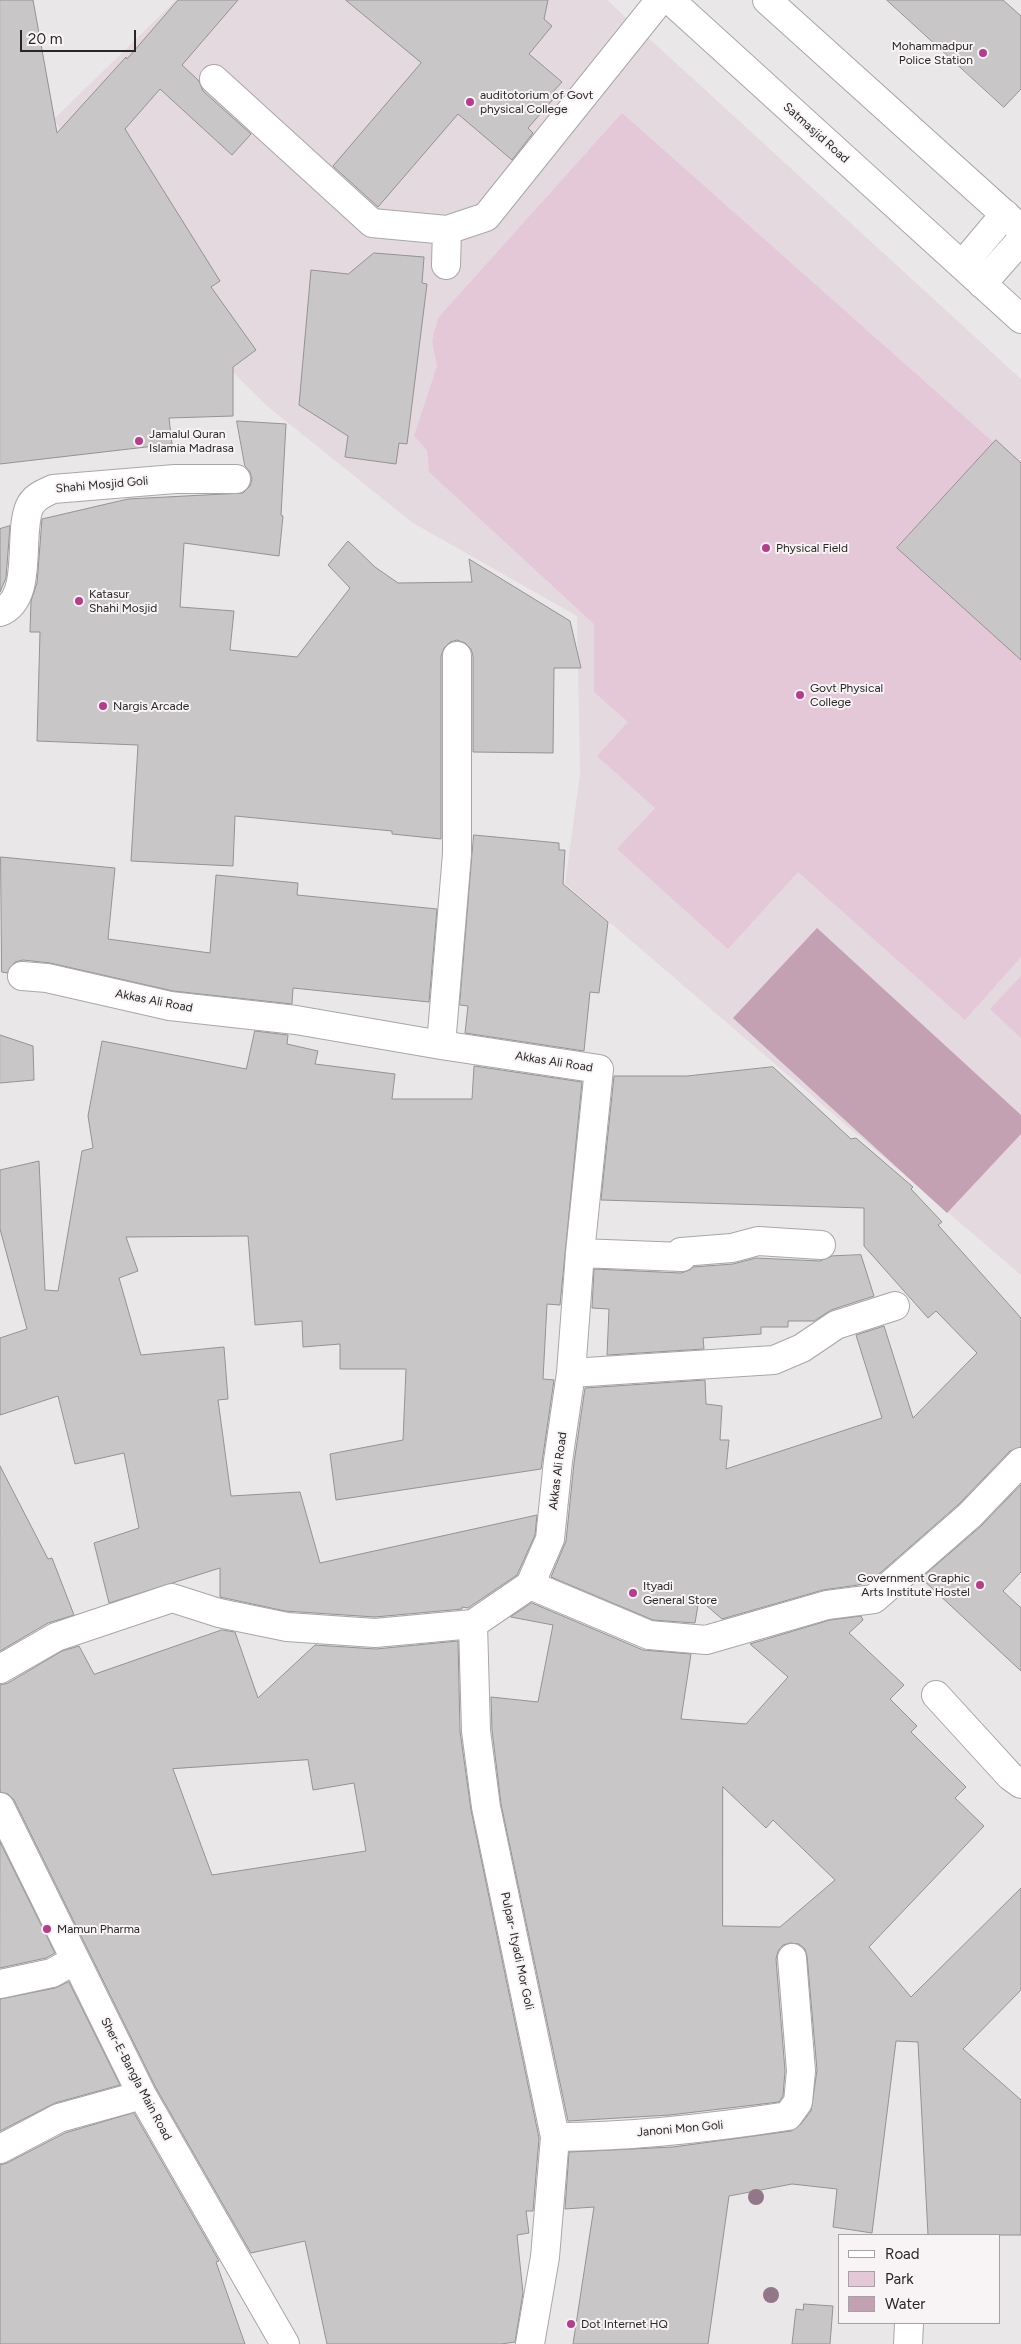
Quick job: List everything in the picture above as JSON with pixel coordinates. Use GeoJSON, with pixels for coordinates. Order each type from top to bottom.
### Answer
{"type":"FeatureCollection","features":[{"type":"Feature","properties":{"kind":"street"},"geometry":{"type":"LineString","coordinates":[[214,79],[372,223],[447,230],[486,217],[660,0]]}},
{"type":"Feature","properties":{"kind":"street","name":"Satmasjid Road"},"geometry":{"type":"LineString","coordinates":[[670,0],[1021,319]]}},
{"type":"Feature","properties":{"kind":"street"},"geometry":{"type":"LineString","coordinates":[[767,0],[1017,226]]}},
{"type":"Feature","properties":{"kind":"street"},"geometry":{"type":"LineString","coordinates":[[962,265],[1017,226]]}},
{"type":"Feature","properties":{"kind":"street"},"geometry":{"type":"LineString","coordinates":[[982,284],[1017,226]]}},
{"type":"Feature","properties":{"kind":"street"},"geometry":{"type":"LineString","coordinates":[[446,264],[447,230]]}},
{"type":"Feature","properties":{"kind":"street","name":"Shahi Mosjid Goli"},"geometry":{"type":"LineString","coordinates":[[0,612],[9,608],[18,594],[30,506],[40,494],[53,489],[174,479],[236,479]]}},
{"type":"Feature","properties":{"kind":"street"},"geometry":{"type":"LineString","coordinates":[[441,1045],[457,854],[457,656]]}},
{"type":"Feature","properties":{"kind":"street","name":"Akkas Ali Road"},"geometry":{"type":"LineString","coordinates":[[22,976],[47,978],[170,1006],[296,1020],[441,1045],[599,1069],[580,1253],[571,1373],[558,1461],[550,1539],[530,1585]]}},
{"type":"Feature","properties":{"kind":"street"},"geometry":{"type":"LineString","coordinates":[[580,1253],[682,1257],[681,1252],[732,1248],[758,1241],[821,1245]]}},
{"type":"Feature","properties":{"kind":"street"},"geometry":{"type":"LineString","coordinates":[[571,1373],[774,1360],[802,1348],[836,1325],[895,1306]]}},
{"type":"Feature","properties":{"kind":"street"},"geometry":{"type":"LineString","coordinates":[[0,1669],[56,1637],[172,1598],[219,1613],[287,1627],[375,1633],[473,1624],[530,1585],[648,1634],[706,1640],[827,1605],[874,1599],[970,1515],[1021,1462]]}},
{"type":"Feature","properties":{"kind":"street","name":"Pulpar- Ityadi Mor Goli"},"geometry":{"type":"LineString","coordinates":[[473,1624],[476,1731],[486,1807],[555,2136],[545,2257],[530,2344]]}},
{"type":"Feature","properties":{"kind":"street"},"geometry":{"type":"LineString","coordinates":[[936,1695],[1010,1776],[1021,1784]]}},
{"type":"Feature","properties":{"kind":"street","name":"Sher-E-Bangla Main Road"},"geometry":{"type":"LineString","coordinates":[[0,1807],[142,2095],[285,2344]]}},
{"type":"Feature","properties":{"kind":"street","name":"Janoni Mon Goli"},"geometry":{"type":"LineString","coordinates":[[555,2136],[602,2136],[716,2127],[788,2116],[798,2102],[801,2071],[792,1958]]}},
{"type":"Feature","properties":{"kind":"street"},"geometry":{"type":"LineString","coordinates":[[0,1984],[52,1973],[75,1960]]}},
{"type":"Feature","properties":{"kind":"street"},"geometry":{"type":"LineString","coordinates":[[0,2149],[59,2118],[142,2095]]}},
{"type":"Feature","properties":{"kind":"street"},"geometry":{"type":"LineString","coordinates":[[908,2344],[909,2324]]}},
{"type":"Feature","properties":{"kind":"shaded area","name":"Govt Physical College"},"geometry":{"type":"Polygon","coordinates":[[[176,0],[607,0],[1021,379],[1021,1275],[565,884],[580,774],[577,616],[413,523],[267,406],[145,285],[54,119],[176,0]]]}},
{"type":"Feature","properties":{"kind":"green space","name":"Physical Field"},"geometry":{"type":"Polygon","coordinates":[[[622,113],[1021,467],[1021,957],[965,1020],[798,872],[728,949],[617,849],[655,808],[597,756],[628,722],[594,692],[594,624],[429,472],[427,450],[414,436],[437,366],[432,341],[438,318],[622,113]]]}},
{"type":"Feature","properties":{"kind":"green space"},"geometry":{"type":"Polygon","coordinates":[[[1021,976],[1021,1038],[990,1009],[1021,976]]]}},
{"type":"Feature","properties":{"kind":"water"},"geometry":{"type":"Polygon","coordinates":[[[817,928],[1021,1115],[1021,1134],[947,1213],[733,1018],[817,928]]]}},
{"type":"Feature","properties":{"kind":"building"},"geometry":{"type":"Polygon","coordinates":[[[0,0],[33,0],[57,133],[126,57],[127,59],[178,0],[238,0],[182,65],[199,81],[203,91],[251,134],[232,155],[160,89],[125,129],[220,281],[211,287],[256,350],[233,367],[233,416],[169,418],[172,444],[0,464],[0,0]]]}},
{"type":"Feature","properties":{"kind":"building","name":"auditotorium of Govt physical College"},"geometry":{"type":"Polygon","coordinates":[[[346,0],[548,0],[544,19],[552,26],[529,54],[562,82],[551,94],[555,97],[528,128],[533,133],[512,160],[458,114],[378,207],[333,166],[421,63],[346,0]]]}},
{"type":"Feature","properties":{"kind":"building","name":"Mohammadpur Police Station"},"geometry":{"type":"Polygon","coordinates":[[[887,0],[1003,0],[1021,16],[1021,89],[1004,107],[887,0]]]}},
{"type":"Feature","properties":{"kind":"building"},"geometry":{"type":"Polygon","coordinates":[[[374,253],[424,257],[422,283],[427,284],[407,444],[399,443],[396,464],[345,457],[348,436],[299,405],[311,270],[348,274],[374,253]]]}},
{"type":"Feature","properties":{"kind":"building"},"geometry":{"type":"Polygon","coordinates":[[[237,421],[286,424],[281,515],[283,516],[279,556],[184,543],[180,607],[234,611],[230,650],[297,657],[350,588],[328,565],[348,541],[375,567],[398,583],[472,582],[469,559],[570,621],[581,668],[554,668],[553,753],[473,752],[473,656],[471,649],[465,643],[457,640],[450,642],[444,648],[441,656],[441,839],[392,834],[392,831],[235,816],[233,866],[131,861],[138,745],[37,741],[40,632],[30,632],[31,601],[37,583],[42,519],[128,499],[243,493],[250,486],[252,479],[250,472],[245,466],[237,421]]]}},
{"type":"Feature","properties":{"kind":"building"},"geometry":{"type":"Polygon","coordinates":[[[996,440],[1021,463],[1021,660],[897,548],[996,440]]]}},
{"type":"Feature","properties":{"kind":"building"},"geometry":{"type":"Polygon","coordinates":[[[10,526],[6,578],[0,592],[0,529],[10,526]]]}},
{"type":"Feature","properties":{"kind":"building"},"geometry":{"type":"Polygon","coordinates":[[[474,835],[559,843],[559,850],[565,850],[563,884],[608,922],[599,993],[590,992],[584,1051],[465,1033],[468,1006],[460,1005],[474,835]]]}},
{"type":"Feature","properties":{"kind":"building"},"geometry":{"type":"Polygon","coordinates":[[[1,857],[115,868],[108,939],[210,953],[216,875],[298,883],[297,895],[437,909],[429,1002],[293,988],[292,1004],[173,991],[50,963],[23,960],[15,962],[7,973],[2,972],[1,857]]]}},
{"type":"Feature","properties":{"kind":"building"},"geometry":{"type":"Polygon","coordinates":[[[255,1031],[288,1035],[287,1044],[318,1051],[315,1064],[395,1074],[392,1099],[472,1099],[474,1066],[582,1082],[560,1305],[547,1304],[543,1379],[554,1380],[541,1469],[336,1500],[330,1454],[403,1440],[406,1369],[340,1369],[340,1344],[303,1347],[302,1321],[255,1325],[248,1236],[126,1237],[138,1271],[119,1278],[141,1355],[224,1347],[228,1399],[218,1400],[231,1496],[300,1492],[320,1563],[537,1515],[535,1535],[517,1575],[468,1608],[462,1607],[462,1609],[375,1617],[285,1611],[220,1597],[220,1568],[109,1603],[94,1543],[139,1528],[124,1453],[75,1464],[58,1396],[0,1415],[0,1338],[27,1329],[0,1229],[0,1170],[39,1161],[45,1290],[58,1291],[82,1151],[93,1148],[88,1116],[102,1041],[246,1069],[255,1031]]]}},
{"type":"Feature","properties":{"kind":"building"},"geometry":{"type":"Polygon","coordinates":[[[0,1035],[33,1046],[34,1080],[0,1083],[0,1035]]]}},
{"type":"Feature","properties":{"kind":"building"},"geometry":{"type":"Polygon","coordinates":[[[773,1067],[851,1139],[856,1138],[913,1187],[911,1189],[942,1222],[938,1225],[1021,1318],[1021,1447],[1010,1451],[959,1504],[871,1581],[858,1585],[823,1590],[722,1619],[699,1599],[695,1623],[653,1620],[551,1577],[566,1541],[574,1463],[585,1388],[705,1380],[706,1404],[722,1406],[720,1440],[729,1440],[726,1469],[882,1418],[856,1335],[884,1326],[913,1418],[977,1353],[936,1311],[928,1318],[864,1246],[864,1208],[601,1200],[614,1076],[687,1076],[773,1067]]]}},
{"type":"Feature","properties":{"kind":"building"},"geometry":{"type":"Polygon","coordinates":[[[861,1255],[874,1296],[831,1310],[814,1321],[788,1321],[788,1327],[761,1327],[761,1334],[703,1338],[704,1349],[607,1355],[609,1309],[592,1308],[594,1269],[681,1273],[693,1267],[733,1264],[756,1258],[820,1261],[832,1256],[861,1255]]]}},
{"type":"Feature","properties":{"kind":"building"},"geometry":{"type":"Polygon","coordinates":[[[0,1466],[48,1559],[52,1558],[74,1615],[48,1623],[0,1651],[0,1466]]]}},
{"type":"Feature","properties":{"kind":"building","name":"Government Graphic Arts Institute Hostel"},"geometry":{"type":"Polygon","coordinates":[[[1021,1485],[1021,1572],[1003,1591],[1021,1608],[1021,1671],[921,1578],[980,1527],[1021,1485]]]}},
{"type":"Feature","properties":{"kind":"building"},"geometry":{"type":"Polygon","coordinates":[[[532,1603],[643,1650],[691,1654],[681,1719],[746,1724],[788,1677],[750,1644],[830,1620],[861,1616],[863,1620],[849,1633],[904,1685],[890,1699],[917,1726],[911,1732],[966,1787],[955,1798],[984,1826],[869,1947],[911,1997],[1021,1888],[1021,1990],[963,2049],[1021,2100],[1021,2235],[928,2234],[918,2042],[896,2041],[872,2233],[833,2227],[837,2189],[792,2184],[729,2196],[708,2344],[573,2344],[594,2207],[565,2209],[569,2152],[673,2147],[791,2131],[800,2125],[811,2111],[817,2070],[807,1956],[805,1949],[799,1944],[790,1943],[783,1945],[778,1951],[776,1959],[785,2071],[783,2096],[779,2102],[670,2115],[568,2121],[501,1804],[492,1730],[491,1697],[538,1702],[553,1625],[511,1617],[532,1603]],[[723,1787],[723,1926],[780,1927],[835,1880],[773,1820],[766,1828],[723,1787]]]}},
{"type":"Feature","properties":{"kind":"building"},"geometry":{"type":"Polygon","coordinates":[[[222,1630],[235,1632],[258,1698],[315,1645],[376,1649],[458,1641],[460,1731],[471,1810],[539,2138],[533,2211],[526,2211],[529,2233],[517,2235],[523,2293],[515,2342],[501,2344],[327,2344],[305,2241],[251,2253],[156,2088],[14,1800],[8,1794],[0,1792],[0,1685],[8,1683],[62,1651],[79,1646],[94,1674],[222,1630]],[[308,1760],[173,1769],[212,1875],[366,1851],[354,1783],[313,1790],[308,1760]]]}},
{"type":"Feature","properties":{"kind":"building"},"geometry":{"type":"Polygon","coordinates":[[[0,1842],[55,1953],[46,1958],[0,1968],[0,1842]]]}},
{"type":"Feature","properties":{"kind":"building"},"geometry":{"type":"Polygon","coordinates":[[[69,1982],[120,2085],[55,2103],[0,2131],[0,1999],[55,1988],[69,1982]]]}},
{"type":"Feature","properties":{"kind":"building"},"geometry":{"type":"Polygon","coordinates":[[[134,2113],[219,2261],[216,2262],[245,2344],[0,2344],[0,2165],[65,2133],[134,2113]]]}},
{"type":"Feature","properties":{"kind":"building"},"geometry":{"type":"Polygon","coordinates":[[[804,2304],[833,2306],[830,2344],[792,2344],[796,2309],[803,2310],[804,2304]]]}},
{"type":"Feature","properties":{"kind":"place","name":"Mohammadpur Police Station"},"geometry":{"type":"Point","coordinates":[983,53]}},
{"type":"Feature","properties":{"kind":"place","name":"auditotorium of Govt physical College"},"geometry":{"type":"Point","coordinates":[470,102]}},
{"type":"Feature","properties":{"kind":"place","name":"Jamalul Quran Islamia Madrasa"},"geometry":{"type":"Point","coordinates":[139,441]}},
{"type":"Feature","properties":{"kind":"place","name":"Physical Field"},"geometry":{"type":"Point","coordinates":[766,548]}},
{"type":"Feature","properties":{"kind":"place","name":"Katasur Shahi Mosjid"},"geometry":{"type":"Point","coordinates":[79,601]}},
{"type":"Feature","properties":{"kind":"place","name":"Govt Physical College"},"geometry":{"type":"Point","coordinates":[800,695]}},
{"type":"Feature","properties":{"kind":"place","name":"Nargis Arcade"},"geometry":{"type":"Point","coordinates":[103,706]}},
{"type":"Feature","properties":{"kind":"place","name":"Government Graphic Arts Institute Hostel"},"geometry":{"type":"Point","coordinates":[980,1585]}},
{"type":"Feature","properties":{"kind":"place","name":"Ityadi General Store"},"geometry":{"type":"Point","coordinates":[633,1593]}},
{"type":"Feature","properties":{"kind":"place","name":"Mamun Pharma"},"geometry":{"type":"Point","coordinates":[47,1929]}},
{"type":"Feature","properties":{"kind":"place","name":"Dot Internet HQ"},"geometry":{"type":"Point","coordinates":[571,2324]}}]}
